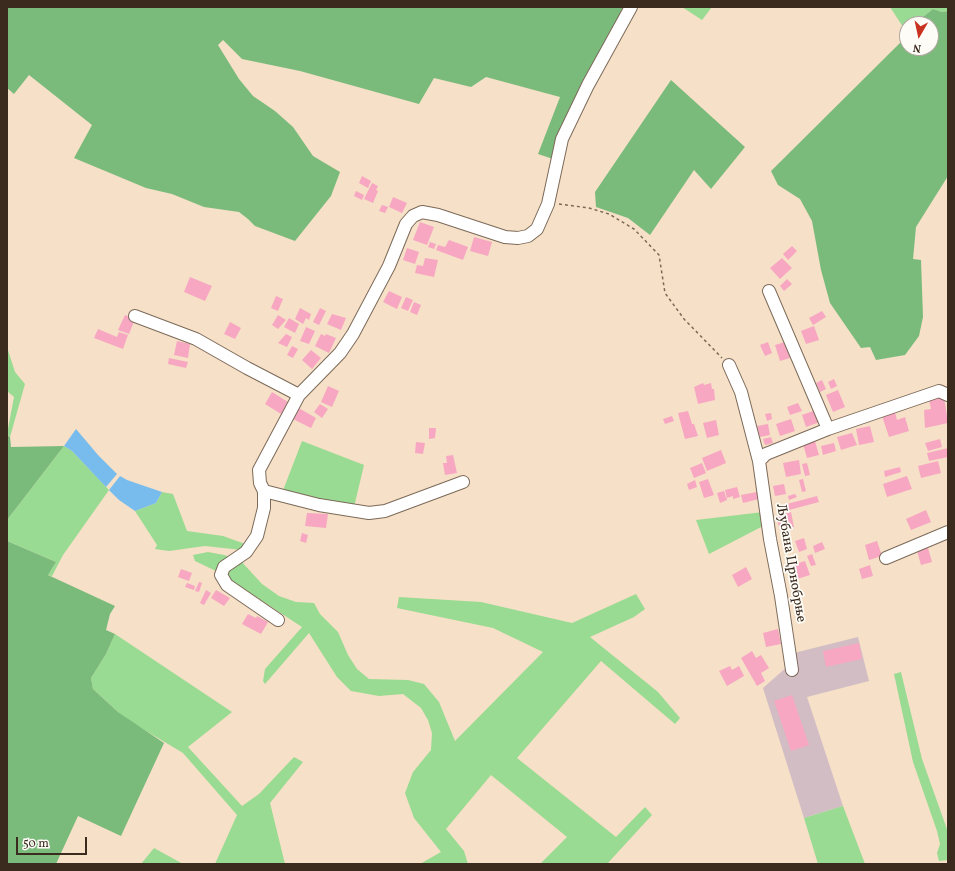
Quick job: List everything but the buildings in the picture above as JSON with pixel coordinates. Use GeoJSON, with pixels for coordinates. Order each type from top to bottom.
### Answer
{"type":"FeatureCollection","features":[{"type":"Feature","properties":{"kind":"street"},"geometry":{"type":"LineString","coordinates":[[278,620],[227,585],[221,575],[224,567],[246,552],[255,540],[264,508],[264,491],[260,483],[259,470],[299,395],[340,353],[353,334],[389,266],[406,224],[413,216],[422,212],[438,215],[505,237],[518,238],[528,236],[537,229],[548,204],[562,139],[588,85],[631,7]]}},
{"type":"Feature","properties":{"kind":"street"},"geometry":{"type":"LineString","coordinates":[[769,291],[828,429]]}},
{"type":"Feature","properties":{"kind":"street"},"geometry":{"type":"LineString","coordinates":[[135,316],[196,339],[299,395]]}},
{"type":"Feature","properties":{"kind":"street","name":"Љубана Црнобрње"},"geometry":{"type":"LineString","coordinates":[[728,365],[741,392],[759,461],[770,539],[781,596],[792,670]]}},
{"type":"Feature","properties":{"kind":"street"},"geometry":{"type":"LineString","coordinates":[[759,461],[766,454],[828,429],[939,391],[948,395]]}},
{"type":"Feature","properties":{"kind":"street"},"geometry":{"type":"LineString","coordinates":[[264,491],[319,505],[369,513],[385,511],[463,482]]}},
{"type":"Feature","properties":{"kind":"street"},"geometry":{"type":"LineString","coordinates":[[886,558],[948,532]]}},
{"type":"Feature","properties":{"kind":"path"},"geometry":{"type":"LineString","coordinates":[[548,204],[568,204],[589,208],[609,214],[634,229],[659,254],[665,293],[684,319],[728,365]]}},
{"type":"Feature","properties":{"kind":"shaded area"},"geometry":{"type":"Polygon","coordinates":[[[858,637],[869,681],[807,697],[843,806],[804,818],[763,688],[788,666],[794,653],[858,637]]]}},
{"type":"Feature","properties":{"kind":"green space"},"geometry":{"type":"Polygon","coordinates":[[[7,7],[625,7],[553,159],[538,154],[560,97],[486,77],[471,87],[434,78],[419,104],[300,71],[242,59],[223,40],[218,45],[239,79],[253,96],[275,111],[293,127],[313,156],[340,172],[331,196],[295,241],[255,226],[239,212],[204,207],[172,194],[146,188],[74,158],[92,125],[29,75],[14,94],[7,88],[7,7]]]}},
{"type":"Feature","properties":{"kind":"green space"},"geometry":{"type":"Polygon","coordinates":[[[682,7],[712,7],[702,20],[682,7]]]}},
{"type":"Feature","properties":{"kind":"green space"},"geometry":{"type":"Polygon","coordinates":[[[890,7],[948,7],[948,11],[942,12],[933,9],[924,16],[899,16],[899,21],[890,7]]]}},
{"type":"Feature","properties":{"kind":"green space"},"geometry":{"type":"Polygon","coordinates":[[[933,9],[942,12],[948,11],[948,176],[916,227],[913,259],[921,260],[923,317],[919,336],[905,355],[876,360],[870,347],[861,348],[830,303],[821,270],[812,221],[800,199],[778,185],[771,171],[899,44],[899,56],[939,56],[939,16],[924,16],[933,9]]]}},
{"type":"Feature","properties":{"kind":"green space"},"geometry":{"type":"Polygon","coordinates":[[[671,80],[745,147],[711,189],[694,170],[650,235],[628,218],[596,207],[595,192],[671,80]]]}},
{"type":"Feature","properties":{"kind":"green space"},"geometry":{"type":"Polygon","coordinates":[[[7,347],[15,372],[25,384],[10,437],[7,434],[14,397],[7,391],[7,347]]]}},
{"type":"Feature","properties":{"kind":"green space"},"geometry":{"type":"Polygon","coordinates":[[[7,435],[10,437],[11,447],[64,446],[7,520],[7,435]]]}},
{"type":"Feature","properties":{"kind":"green space"},"geometry":{"type":"Polygon","coordinates":[[[302,441],[364,465],[354,507],[282,493],[302,441]]]}},
{"type":"Feature","properties":{"kind":"green space"},"geometry":{"type":"Polygon","coordinates":[[[64,446],[72,451],[109,490],[63,555],[52,576],[48,575],[56,562],[7,541],[7,520],[64,446]]]}},
{"type":"Feature","properties":{"kind":"green space"},"geometry":{"type":"Polygon","coordinates":[[[162,492],[173,494],[187,531],[223,536],[248,545],[242,550],[205,546],[169,551],[155,549],[157,545],[135,511],[156,503],[162,492]]]}},
{"type":"Feature","properties":{"kind":"green space"},"geometry":{"type":"Polygon","coordinates":[[[763,512],[765,525],[709,554],[696,520],[763,512]]]}},
{"type":"Feature","properties":{"kind":"green space"},"geometry":{"type":"Polygon","coordinates":[[[7,541],[56,562],[48,575],[115,606],[110,614],[106,630],[115,634],[106,654],[91,678],[93,689],[118,712],[164,743],[121,836],[78,816],[56,864],[7,864],[7,541]]]}},
{"type":"Feature","properties":{"kind":"green space"},"geometry":{"type":"Polygon","coordinates":[[[208,552],[240,560],[262,584],[279,596],[296,602],[314,603],[320,614],[338,632],[348,655],[357,669],[369,679],[408,680],[424,684],[439,702],[455,741],[543,652],[493,628],[397,608],[399,597],[481,602],[572,623],[636,594],[645,609],[634,617],[590,637],[658,692],[680,718],[675,724],[601,661],[517,758],[616,837],[645,807],[652,815],[607,864],[540,864],[567,837],[491,775],[446,829],[464,851],[468,864],[420,864],[441,852],[414,818],[405,793],[413,772],[431,750],[432,733],[428,720],[421,708],[403,694],[379,696],[351,691],[337,677],[309,633],[265,684],[263,681],[265,669],[302,627],[218,572],[195,561],[193,555],[208,552]]]}},
{"type":"Feature","properties":{"kind":"green space"},"geometry":{"type":"Polygon","coordinates":[[[115,634],[232,712],[188,747],[242,806],[259,794],[294,757],[303,762],[270,803],[285,864],[215,864],[237,815],[183,753],[133,723],[118,712],[93,689],[91,678],[106,654],[115,634]]]}},
{"type":"Feature","properties":{"kind":"green space"},"geometry":{"type":"Polygon","coordinates":[[[901,672],[922,759],[948,832],[948,860],[939,861],[937,853],[940,844],[937,831],[913,762],[894,674],[901,672]]]}},
{"type":"Feature","properties":{"kind":"green space"},"geometry":{"type":"Polygon","coordinates":[[[843,806],[865,864],[818,864],[804,818],[843,806]]]}},
{"type":"Feature","properties":{"kind":"green space"},"geometry":{"type":"Polygon","coordinates":[[[154,848],[183,864],[141,864],[154,848]]]}},
{"type":"Feature","properties":{"kind":"water"},"geometry":{"type":"Polygon","coordinates":[[[76,429],[98,455],[117,474],[106,487],[72,451],[64,446],[76,429]]]}},
{"type":"Feature","properties":{"kind":"water"},"geometry":{"type":"Polygon","coordinates":[[[120,476],[127,480],[162,492],[156,503],[135,511],[119,500],[109,490],[120,476]]]}}]}
